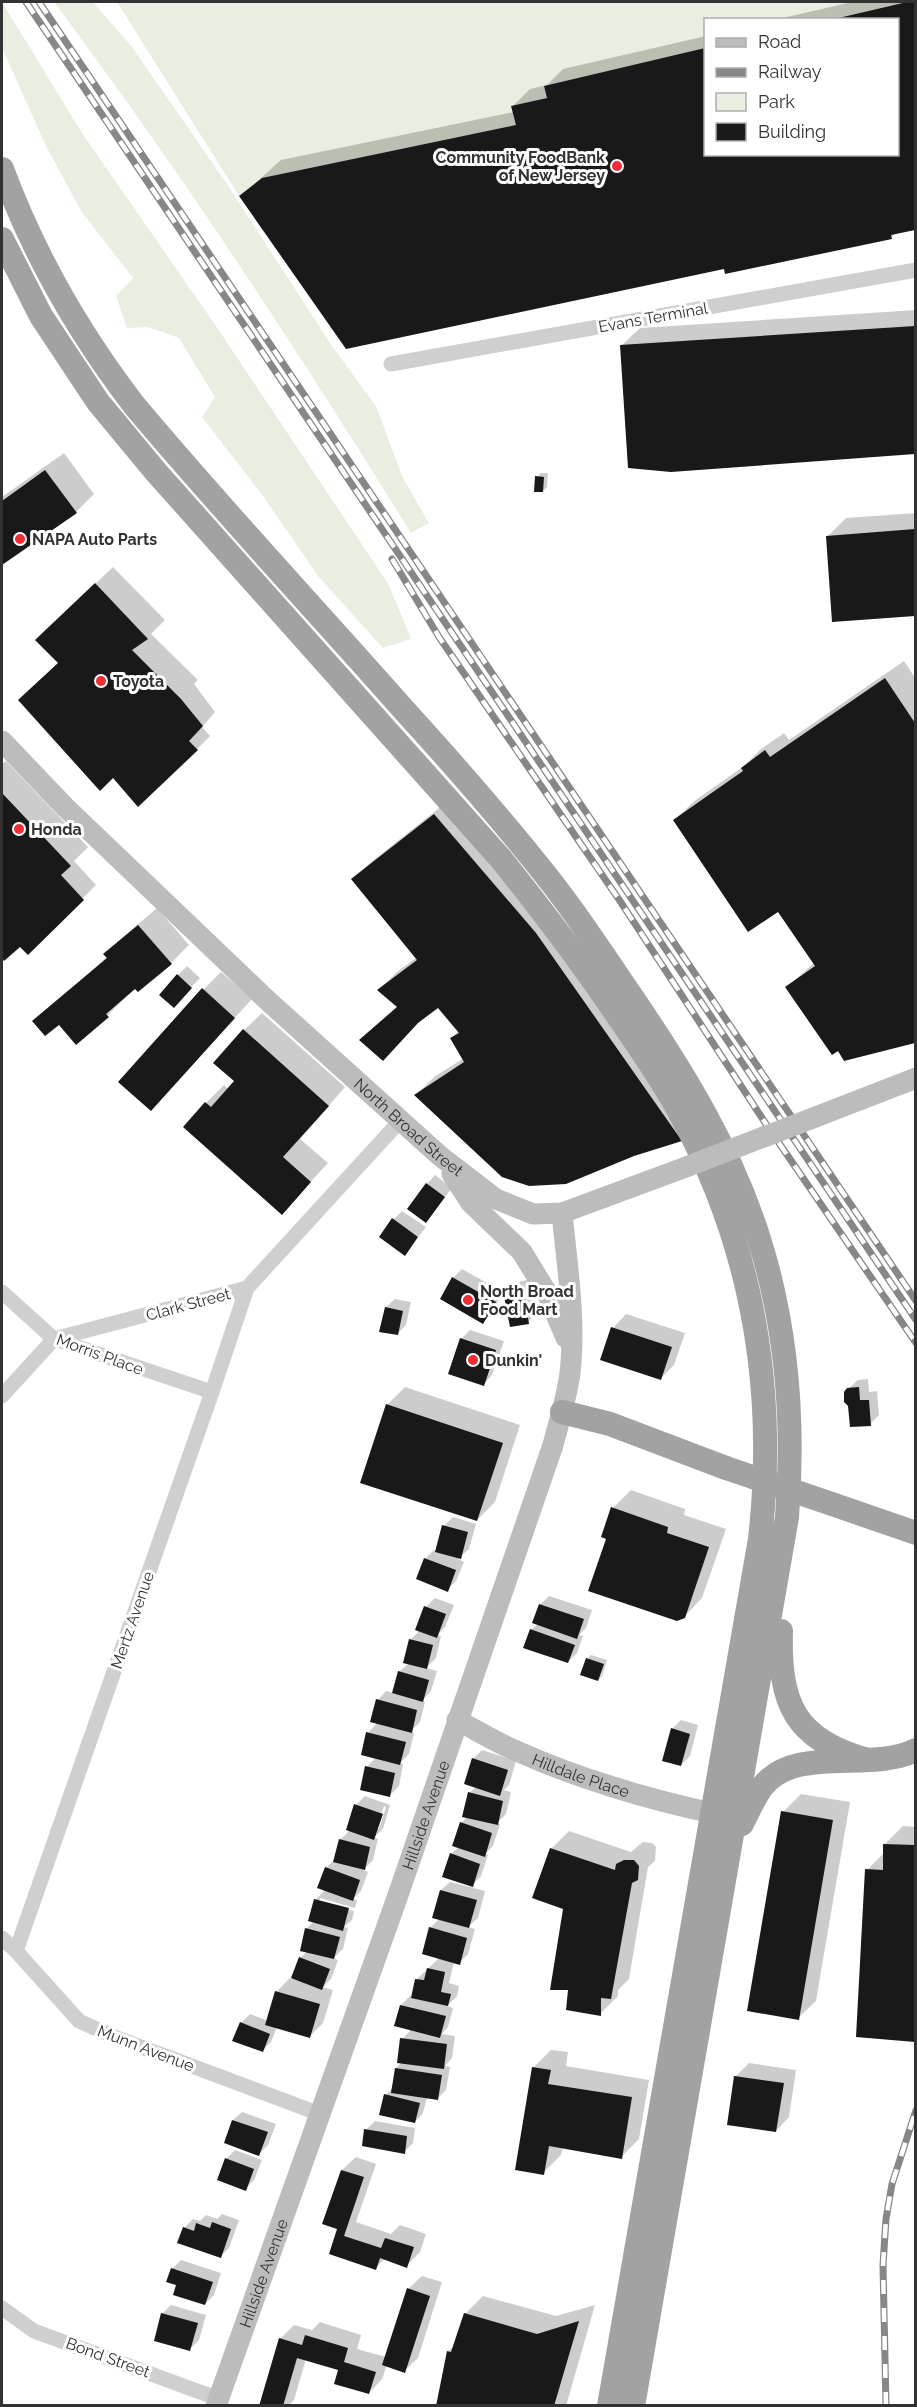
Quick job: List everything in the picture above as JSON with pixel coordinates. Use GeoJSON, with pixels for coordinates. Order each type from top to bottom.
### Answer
{"type":"FeatureCollection","features":[{"type":"Feature","properties":{"kind":"highway"},"geometry":{"type":"LineString","coordinates":[[2,169],[27,233],[59,294],[114,378],[177,455],[468,780],[512,832],[594,941],[667,1048],[701,1104],[730,1162],[754,1223],[767,1265],[779,1318],[787,1372],[790,1488],[783,1546],[633,2406]]}},
{"type":"Feature","properties":{"kind":"highway"},"geometry":{"type":"LineString","coordinates":[[2,239],[24,286],[47,326],[78,375],[105,411],[455,807],[544,912],[643,1054],[679,1111],[724,1208],[745,1272],[758,1336],[765,1402],[766,1480],[760,1539],[609,2406]]}},
{"type":"Feature","properties":{"kind":"highway"},"geometry":{"type":"LineString","coordinates":[[562,1412],[610,1424],[726,1468],[915,1533]]}},
{"type":"Feature","properties":{"kind":"highway"},"geometry":{"type":"LineString","coordinates":[[783,1546],[780,1657],[786,1695],[801,1723],[816,1737],[834,1748],[868,1760]]}},
{"type":"Feature","properties":{"kind":"highway"},"geometry":{"type":"LineString","coordinates":[[731,1845],[761,1789],[783,1769],[802,1764],[889,1759],[915,1750]]}},
{"type":"Feature","properties":{"kind":"main road","name":"North Broad Street"},"geometry":{"type":"LineString","coordinates":[[2,741],[65,807],[267,1000],[440,1156],[474,1185],[505,1204],[533,1214],[562,1213],[915,1078]]}},
{"type":"Feature","properties":{"kind":"main road"},"geometry":{"type":"LineString","coordinates":[[440,1156],[471,1203],[522,1252],[547,1293],[571,1355]]}},
{"type":"Feature","properties":{"kind":"main road","name":"Hillside Avenue"},"geometry":{"type":"LineString","coordinates":[[217,2402],[553,1445],[562,1412],[571,1355],[571,1313],[562,1213]]}},
{"type":"Feature","properties":{"kind":"main road","name":"Hilldale Place"},"geometry":{"type":"LineString","coordinates":[[457,1720],[503,1745],[536,1759],[649,1797],[713,1813]]}},
{"type":"Feature","properties":{"kind":"street","name":"Evans Terminal"},"geometry":{"type":"LineString","coordinates":[[391,364],[915,270]]}},
{"type":"Feature","properties":{"kind":"street","name":"Clark Street"},"geometry":{"type":"LineString","coordinates":[[54,1339],[247,1288],[400,1121]]}},
{"type":"Feature","properties":{"kind":"street","name":"Mertz Avenue"},"geometry":{"type":"LineString","coordinates":[[16,1951],[247,1288]]}},
{"type":"Feature","properties":{"kind":"street","name":"Morris Place"},"geometry":{"type":"LineString","coordinates":[[2,1292],[54,1339],[212,1392]]}},
{"type":"Feature","properties":{"kind":"street"},"geometry":{"type":"LineString","coordinates":[[2,1396],[54,1339]]}},
{"type":"Feature","properties":{"kind":"street","name":"Munn Avenue"},"geometry":{"type":"LineString","coordinates":[[2,1938],[79,2021],[117,2038],[320,2114]]}},
{"type":"Feature","properties":{"kind":"street","name":"Bond Street"},"geometry":{"type":"LineString","coordinates":[[2,2308],[34,2331],[217,2402]]}},
{"type":"Feature","properties":{"kind":"green space"},"geometry":{"type":"Polygon","coordinates":[[[2,2],[82,133],[216,326],[389,585],[411,639],[383,648],[318,576],[263,496],[202,417],[215,397],[179,338],[148,327],[127,328],[116,296],[133,278],[81,211],[46,146],[2,48],[2,2]]]}},
{"type":"Feature","properties":{"kind":"green space"},"geometry":{"type":"Polygon","coordinates":[[[54,2],[93,2],[132,47],[225,181],[332,346],[376,406],[403,478],[429,523],[411,533],[326,397],[238,263],[148,132],[54,2]]]}},
{"type":"Feature","properties":{"kind":"green space"},"geometry":{"type":"Polygon","coordinates":[[[117,2],[907,2],[835,18],[704,18],[704,48],[544,86],[547,98],[511,106],[516,125],[262,178],[239,196],[117,2]]]}},
{"type":"Feature","properties":{"kind":"building","name":"Community FoodBank of New Jersey"},"geometry":{"type":"Polygon","coordinates":[[[915,2],[915,230],[891,235],[892,239],[725,274],[724,269],[346,349],[239,196],[262,178],[516,125],[511,106],[547,98],[544,86],[704,48],[704,156],[899,156],[899,18],[838,18],[915,2]]]}},
{"type":"Feature","properties":{"kind":"building"},"geometry":{"type":"Polygon","coordinates":[[[915,326],[915,454],[671,472],[628,468],[620,345],[915,326]]]}},
{"type":"Feature","properties":{"kind":"building","name":"NAPA Auto Parts"},"geometry":{"type":"Polygon","coordinates":[[[45,470],[77,513],[2,565],[2,501],[45,470]]]}},
{"type":"Feature","properties":{"kind":"building"},"geometry":{"type":"Polygon","coordinates":[[[535,476],[544,477],[543,492],[534,492],[535,476]]]}},
{"type":"Feature","properties":{"kind":"building"},"geometry":{"type":"Polygon","coordinates":[[[915,529],[915,616],[832,622],[826,536],[915,529]]]}},
{"type":"Feature","properties":{"kind":"building","name":"Toyota"},"geometry":{"type":"Polygon","coordinates":[[[95,583],[148,639],[132,650],[181,699],[203,726],[189,741],[198,750],[138,807],[113,778],[100,791],[18,700],[58,663],[35,640],[95,583]]]}},
{"type":"Feature","properties":{"kind":"building"},"geometry":{"type":"Polygon","coordinates":[[[885,678],[915,723],[915,1043],[844,1061],[838,1051],[832,1055],[785,987],[815,966],[778,912],[748,932],[673,820],[743,771],[741,768],[765,750],[770,757],[885,678]]]}},
{"type":"Feature","properties":{"kind":"building"},"geometry":{"type":"Polygon","coordinates":[[[2,793],[71,866],[61,875],[84,900],[28,955],[20,947],[4,961],[2,958],[2,793]]]}},
{"type":"Feature","properties":{"kind":"building"},"geometry":{"type":"Polygon","coordinates":[[[434,814],[536,933],[682,1141],[634,1156],[566,1184],[529,1186],[502,1177],[414,1095],[464,1062],[450,1038],[459,1033],[438,1008],[418,1023],[383,1061],[359,1040],[397,1007],[377,990],[417,960],[351,879],[434,814]]]}},
{"type":"Feature","properties":{"kind":"building"},"geometry":{"type":"Polygon","coordinates":[[[138,925],[172,964],[138,992],[135,989],[106,1014],[109,1017],[76,1045],[59,1025],[45,1036],[32,1021],[107,958],[103,954],[138,925]]]}},
{"type":"Feature","properties":{"kind":"building"},"geometry":{"type":"Polygon","coordinates":[[[177,974],[192,988],[174,1008],[159,995],[177,974]]]}},
{"type":"Feature","properties":{"kind":"building"},"geometry":{"type":"Polygon","coordinates":[[[202,988],[235,1018],[151,1111],[118,1082],[202,988]]]}},
{"type":"Feature","properties":{"kind":"building"},"geometry":{"type":"Polygon","coordinates":[[[243,1029],[329,1106],[283,1157],[311,1182],[282,1215],[183,1127],[205,1102],[211,1107],[234,1081],[213,1063],[243,1029]]]}},
{"type":"Feature","properties":{"kind":"building"},"geometry":{"type":"Polygon","coordinates":[[[426,1183],[445,1197],[426,1223],[407,1209],[426,1183]]]}},
{"type":"Feature","properties":{"kind":"building"},"geometry":{"type":"Polygon","coordinates":[[[392,1218],[418,1237],[405,1256],[379,1237],[392,1218]]]}},
{"type":"Feature","properties":{"kind":"building","name":"North Broad Food Mart"},"geometry":{"type":"Polygon","coordinates":[[[452,1277],[496,1302],[483,1324],[440,1299],[452,1277]]]}},
{"type":"Feature","properties":{"kind":"building"},"geometry":{"type":"Polygon","coordinates":[[[523,1287],[529,1324],[510,1327],[503,1291],[523,1287]]]}},
{"type":"Feature","properties":{"kind":"building"},"geometry":{"type":"Polygon","coordinates":[[[385,1307],[403,1311],[398,1335],[379,1332],[385,1307]]]}},
{"type":"Feature","properties":{"kind":"building"},"geometry":{"type":"Polygon","coordinates":[[[611,1327],[672,1347],[661,1380],[600,1360],[611,1327]]]}},
{"type":"Feature","properties":{"kind":"building","name":"Dunkin'"},"geometry":{"type":"Polygon","coordinates":[[[460,1338],[496,1350],[484,1386],[448,1374],[460,1338]]]}},
{"type":"Feature","properties":{"kind":"building"},"geometry":{"type":"Polygon","coordinates":[[[859,1387],[860,1400],[869,1400],[871,1426],[850,1427],[844,1392],[847,1388],[859,1387]]]}},
{"type":"Feature","properties":{"kind":"building"},"geometry":{"type":"Polygon","coordinates":[[[386,1404],[503,1443],[477,1521],[360,1483],[386,1404]]]}},
{"type":"Feature","properties":{"kind":"building"},"geometry":{"type":"Polygon","coordinates":[[[611,1507],[668,1527],[667,1533],[709,1547],[685,1618],[677,1621],[588,1591],[606,1539],[601,1537],[611,1507]]]}},
{"type":"Feature","properties":{"kind":"building"},"geometry":{"type":"Polygon","coordinates":[[[442,1525],[468,1532],[461,1559],[435,1552],[442,1525]]]}},
{"type":"Feature","properties":{"kind":"building"},"geometry":{"type":"Polygon","coordinates":[[[424,1558],[456,1570],[448,1592],[416,1579],[424,1558]]]}},
{"type":"Feature","properties":{"kind":"building"},"geometry":{"type":"Polygon","coordinates":[[[539,1604],[584,1619],[577,1639],[532,1623],[539,1604]]]}},
{"type":"Feature","properties":{"kind":"building"},"geometry":{"type":"Polygon","coordinates":[[[424,1606],[446,1614],[437,1638],[415,1630],[424,1606]]]}},
{"type":"Feature","properties":{"kind":"building"},"geometry":{"type":"Polygon","coordinates":[[[530,1629],[575,1645],[568,1663],[523,1648],[530,1629]]]}},
{"type":"Feature","properties":{"kind":"building"},"geometry":{"type":"Polygon","coordinates":[[[409,1639],[433,1645],[427,1669],[403,1663],[409,1639]]]}},
{"type":"Feature","properties":{"kind":"building"},"geometry":{"type":"Polygon","coordinates":[[[586,1658],[604,1664],[598,1681],[580,1675],[586,1658]]]}},
{"type":"Feature","properties":{"kind":"building"},"geometry":{"type":"Polygon","coordinates":[[[398,1671],[429,1680],[423,1702],[392,1693],[398,1671]]]}},
{"type":"Feature","properties":{"kind":"building"},"geometry":{"type":"Polygon","coordinates":[[[376,1699],[417,1710],[412,1733],[370,1722],[376,1699]]]}},
{"type":"Feature","properties":{"kind":"building"},"geometry":{"type":"Polygon","coordinates":[[[671,1728],[690,1734],[681,1766],[662,1761],[671,1728]]]}},
{"type":"Feature","properties":{"kind":"building"},"geometry":{"type":"Polygon","coordinates":[[[366,1732],[406,1742],[400,1765],[361,1755],[366,1732]]]}},
{"type":"Feature","properties":{"kind":"building"},"geometry":{"type":"Polygon","coordinates":[[[472,1758],[508,1770],[500,1796],[464,1784],[472,1758]]]}},
{"type":"Feature","properties":{"kind":"building"},"geometry":{"type":"Polygon","coordinates":[[[365,1766],[395,1773],[390,1797],[360,1790],[365,1766]]]}},
{"type":"Feature","properties":{"kind":"building"},"geometry":{"type":"Polygon","coordinates":[[[468,1792],[503,1801],[498,1825],[462,1817],[468,1792]]]}},
{"type":"Feature","properties":{"kind":"building"},"geometry":{"type":"Polygon","coordinates":[[[354,1804],[383,1814],[374,1840],[346,1830],[354,1804]]]}},
{"type":"Feature","properties":{"kind":"building"},"geometry":{"type":"Polygon","coordinates":[[[781,1811],[833,1820],[799,2020],[747,2011],[781,1811]]]}},
{"type":"Feature","properties":{"kind":"building"},"geometry":{"type":"Polygon","coordinates":[[[460,1822],[492,1833],[485,1857],[452,1846],[460,1822]]]}},
{"type":"Feature","properties":{"kind":"building"},"geometry":{"type":"Polygon","coordinates":[[[339,1839],[370,1847],[365,1870],[333,1862],[339,1839]]]}},
{"type":"Feature","properties":{"kind":"building"},"geometry":{"type":"Polygon","coordinates":[[[883,1844],[915,1845],[915,2042],[856,2037],[865,1869],[883,1870],[883,1844]]]}},
{"type":"Feature","properties":{"kind":"building"},"geometry":{"type":"Polygon","coordinates":[[[550,1848],[615,1870],[616,1864],[624,1860],[634,1860],[639,1866],[638,1880],[632,1883],[611,1999],[601,1998],[601,2016],[566,2010],[568,1990],[550,1990],[563,1909],[532,1898],[550,1848]]]}},
{"type":"Feature","properties":{"kind":"building"},"geometry":{"type":"Polygon","coordinates":[[[450,1853],[480,1864],[473,1887],[442,1877],[450,1853]]]}},
{"type":"Feature","properties":{"kind":"building"},"geometry":{"type":"Polygon","coordinates":[[[325,1867],[360,1880],[353,1901],[317,1888],[325,1867]]]}},
{"type":"Feature","properties":{"kind":"building"},"geometry":{"type":"Polygon","coordinates":[[[440,1890],[477,1900],[469,1928],[432,1918],[440,1890]]]}},
{"type":"Feature","properties":{"kind":"building"},"geometry":{"type":"Polygon","coordinates":[[[314,1899],[349,1908],[343,1931],[308,1921],[314,1899]]]}},
{"type":"Feature","properties":{"kind":"building"},"geometry":{"type":"Polygon","coordinates":[[[429,1927],[467,1938],[460,1965],[422,1954],[429,1927]]]}},
{"type":"Feature","properties":{"kind":"building"},"geometry":{"type":"Polygon","coordinates":[[[305,1928],[340,1937],[334,1959],[300,1951],[305,1928]]]}},
{"type":"Feature","properties":{"kind":"building"},"geometry":{"type":"Polygon","coordinates":[[[299,1957],[330,1969],[322,1990],[291,1978],[299,1957]]]}},
{"type":"Feature","properties":{"kind":"building"},"geometry":{"type":"Polygon","coordinates":[[[427,1968],[445,1972],[441,1992],[451,1994],[448,2006],[411,1998],[415,1979],[424,1980],[427,1968]]]}},
{"type":"Feature","properties":{"kind":"building"},"geometry":{"type":"Polygon","coordinates":[[[275,1991],[320,2004],[310,2038],[265,2025],[275,1991]]]}},
{"type":"Feature","properties":{"kind":"building"},"geometry":{"type":"Polygon","coordinates":[[[400,2005],[446,2016],[440,2038],[394,2026],[400,2005]]]}},
{"type":"Feature","properties":{"kind":"building"},"geometry":{"type":"Polygon","coordinates":[[[240,2022],[270,2034],[263,2052],[232,2041],[240,2022]]]}},
{"type":"Feature","properties":{"kind":"building"},"geometry":{"type":"Polygon","coordinates":[[[400,2038],[447,2044],[444,2069],[397,2063],[400,2038]]]}},
{"type":"Feature","properties":{"kind":"building"},"geometry":{"type":"Polygon","coordinates":[[[532,2067],[551,2070],[548,2084],[632,2097],[622,2159],[549,2146],[544,2175],[515,2170],[532,2067]]]}},
{"type":"Feature","properties":{"kind":"building"},"geometry":{"type":"Polygon","coordinates":[[[395,2068],[442,2075],[438,2100],[391,2093],[395,2068]]]}},
{"type":"Feature","properties":{"kind":"building"},"geometry":{"type":"Polygon","coordinates":[[[734,2076],[784,2083],[776,2132],[727,2125],[734,2076]]]}},
{"type":"Feature","properties":{"kind":"building"},"geometry":{"type":"Polygon","coordinates":[[[384,2094],[420,2103],[415,2123],[379,2115],[384,2094]]]}},
{"type":"Feature","properties":{"kind":"building"},"geometry":{"type":"Polygon","coordinates":[[[232,2120],[268,2132],[259,2156],[224,2143],[232,2120]]]}},
{"type":"Feature","properties":{"kind":"building"},"geometry":{"type":"Polygon","coordinates":[[[364,2129],[407,2136],[405,2154],[362,2146],[364,2129]]]}},
{"type":"Feature","properties":{"kind":"building"},"geometry":{"type":"Polygon","coordinates":[[[225,2158],[254,2169],[246,2191],[217,2180],[225,2158]]]}},
{"type":"Feature","properties":{"kind":"building"},"geometry":{"type":"Polygon","coordinates":[[[341,2170],[364,2177],[344,2236],[381,2248],[385,2238],[414,2247],[407,2268],[380,2258],[376,2270],[329,2254],[337,2229],[322,2224],[341,2170]]]}},
{"type":"Feature","properties":{"kind":"building"},"geometry":{"type":"Polygon","coordinates":[[[212,2222],[231,2229],[221,2258],[177,2243],[183,2227],[194,2231],[196,2223],[210,2228],[212,2222]]]}},
{"type":"Feature","properties":{"kind":"building"},"geometry":{"type":"Polygon","coordinates":[[[171,2268],[213,2282],[205,2305],[173,2295],[176,2285],[166,2282],[171,2268]]]}},
{"type":"Feature","properties":{"kind":"building"},"geometry":{"type":"Polygon","coordinates":[[[407,2288],[430,2296],[405,2373],[382,2365],[407,2288]]]}},
{"type":"Feature","properties":{"kind":"building"},"geometry":{"type":"Polygon","coordinates":[[[161,2313],[198,2323],[190,2351],[154,2341],[161,2313]]]}},
{"type":"Feature","properties":{"kind":"building"},"geometry":{"type":"Polygon","coordinates":[[[464,2313],[537,2334],[579,2321],[554,2406],[436,2406],[447,2351],[451,2352],[464,2313]]]}},
{"type":"Feature","properties":{"kind":"building"},"geometry":{"type":"Polygon","coordinates":[[[305,2335],[348,2348],[344,2362],[376,2372],[369,2394],[334,2384],[338,2370],[297,2358],[283,2406],[259,2406],[279,2338],[302,2345],[305,2335]]]}},
{"type":"Feature","properties":{"kind":"railway"},"geometry":{"type":"LineString","coordinates":[[26,2],[916,1320]]}},
{"type":"Feature","properties":{"kind":"railway"},"geometry":{"type":"LineString","coordinates":[[39,2],[916,1301]]}},
{"type":"Feature","properties":{"kind":"railway"},"geometry":{"type":"LineString","coordinates":[[392,559],[439,637],[620,901],[766,1124],[916,1343]]}},
{"type":"Feature","properties":{"kind":"railway"},"geometry":{"type":"LineString","coordinates":[[886,2406],[883,2265],[886,2219],[892,2184],[916,2110]]}},
{"type":"Feature","properties":{"kind":"place","name":"Community FoodBank of New Jersey"},"geometry":{"type":"Point","coordinates":[617,166]}},
{"type":"Feature","properties":{"kind":"place","name":"NAPA Auto Parts"},"geometry":{"type":"Point","coordinates":[20,539]}},
{"type":"Feature","properties":{"kind":"place","name":"Toyota"},"geometry":{"type":"Point","coordinates":[101,681]}},
{"type":"Feature","properties":{"kind":"place","name":"Honda"},"geometry":{"type":"Point","coordinates":[19,829]}},
{"type":"Feature","properties":{"kind":"place","name":"North Broad Food Mart"},"geometry":{"type":"Point","coordinates":[468,1300]}},
{"type":"Feature","properties":{"kind":"place","name":"Dunkin'"},"geometry":{"type":"Point","coordinates":[473,1360]}}]}
